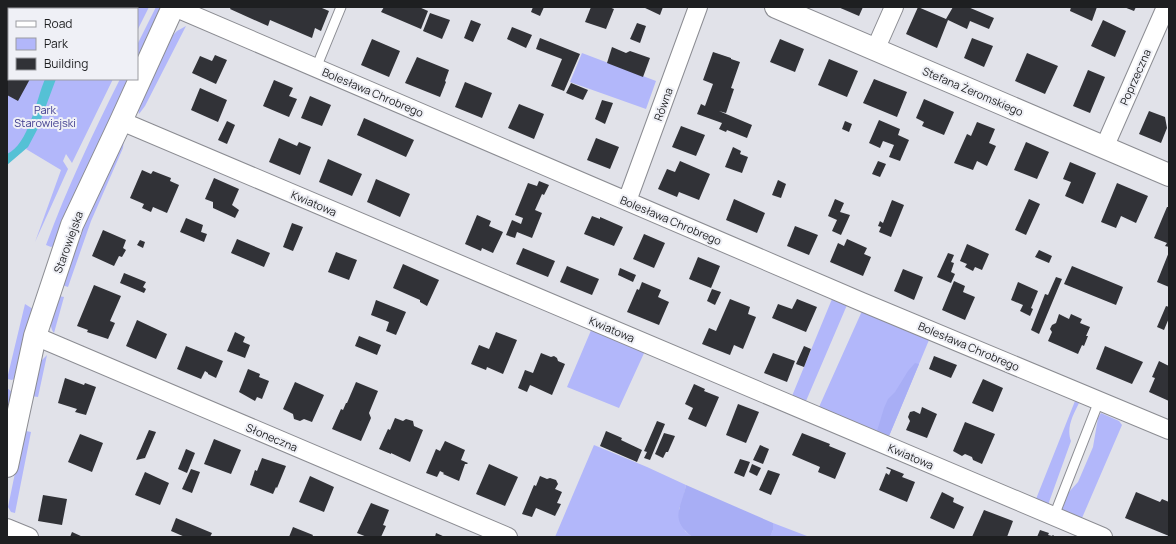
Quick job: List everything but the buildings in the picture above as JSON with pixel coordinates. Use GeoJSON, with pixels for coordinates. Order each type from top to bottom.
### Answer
{"type":"FeatureCollection","features":[{"type":"Feature","properties":{"kind":"main road","name":"Starowiejska"},"geometry":{"type":"LineString","coordinates":[[7,466],[35,336],[72,225],[174,7]]}},
{"type":"Feature","properties":{"kind":"main road","name":"Stefana Żeromskiego"},"geometry":{"type":"LineString","coordinates":[[776,7],[1169,175]]}},
{"type":"Feature","properties":{"kind":"street","name":"Bolesława Chrobrego"},"geometry":{"type":"LineString","coordinates":[[174,7],[862,302],[1169,430]]}},
{"type":"Feature","properties":{"kind":"street","name":"Równa"},"geometry":{"type":"LineString","coordinates":[[627,201],[698,7]]}},
{"type":"Feature","properties":{"kind":"street"},"geometry":{"type":"LineString","coordinates":[[875,50],[894,7]]}},
{"type":"Feature","properties":{"kind":"street","name":"Poprzeczna"},"geometry":{"type":"LineString","coordinates":[[1104,148],[1166,7]]}},
{"type":"Feature","properties":{"kind":"street","name":"Kwiatowa"},"geometry":{"type":"LineString","coordinates":[[121,121],[1103,537]]}},
{"type":"Feature","properties":{"kind":"street","name":"Słoneczna"},"geometry":{"type":"LineString","coordinates":[[35,336],[500,535]]}},
{"type":"Feature","properties":{"kind":"street"},"geometry":{"type":"LineString","coordinates":[[7,528],[29,537]]}},
{"type":"Feature","properties":{"kind":"lane"},"geometry":{"type":"LineString","coordinates":[[316,68],[341,7]]}},
{"type":"Feature","properties":{"kind":"lane"},"geometry":{"type":"LineString","coordinates":[[1054,516],[1099,401]]}},
{"type":"Feature","properties":{"kind":"green space","name":"Park Starowiejski"},"geometry":{"type":"Polygon","coordinates":[[[7,7],[149,7],[138,29],[138,8],[8,8],[8,80],[113,80],[72,163],[66,154],[63,161],[68,169],[35,242],[61,170],[26,149],[28,148],[7,154],[7,7]]]}},
{"type":"Feature","properties":{"kind":"green space"},"geometry":{"type":"Polygon","coordinates":[[[156,7],[166,7],[138,62],[138,43],[156,7]]]}},
{"type":"Feature","properties":{"kind":"green space"},"geometry":{"type":"Polygon","coordinates":[[[186,26],[145,106],[139,114],[138,110],[173,35],[186,26]]]}},
{"type":"Feature","properties":{"kind":"green space"},"geometry":{"type":"Polygon","coordinates":[[[582,53],[656,81],[646,109],[570,82],[582,53]]]}},
{"type":"Feature","properties":{"kind":"green space"},"geometry":{"type":"Polygon","coordinates":[[[120,80],[129,80],[56,245],[51,247],[46,245],[81,161],[120,80]]]}},
{"type":"Feature","properties":{"kind":"green space"},"geometry":{"type":"Polygon","coordinates":[[[124,139],[123,148],[91,221],[68,287],[62,285],[86,219],[124,139]]]}},
{"type":"Feature","properties":{"kind":"green space"},"geometry":{"type":"Polygon","coordinates":[[[59,296],[64,297],[54,333],[51,320],[59,296]]]}},
{"type":"Feature","properties":{"kind":"green space"},"geometry":{"type":"Polygon","coordinates":[[[832,299],[847,305],[806,401],[792,396],[832,299]]]}},
{"type":"Feature","properties":{"kind":"green space"},"geometry":{"type":"Polygon","coordinates":[[[25,304],[33,309],[15,378],[12,380],[7,379],[25,304]]]}},
{"type":"Feature","properties":{"kind":"green space"},"geometry":{"type":"Polygon","coordinates":[[[862,311],[929,340],[889,436],[819,407],[862,311]]]}},
{"type":"Feature","properties":{"kind":"green space"},"geometry":{"type":"Polygon","coordinates":[[[592,328],[645,351],[619,408],[567,387],[592,328]]]}},
{"type":"Feature","properties":{"kind":"green space"},"geometry":{"type":"Polygon","coordinates":[[[47,355],[38,397],[31,396],[40,362],[47,355]]]}},
{"type":"Feature","properties":{"kind":"green space"},"geometry":{"type":"Polygon","coordinates":[[[7,388],[12,392],[7,416],[7,388]]]}},
{"type":"Feature","properties":{"kind":"green space"},"geometry":{"type":"Polygon","coordinates":[[[1075,401],[1079,403],[1070,426],[1069,431],[1071,441],[1048,505],[1036,499],[1075,401]]]}},
{"type":"Feature","properties":{"kind":"green space"},"geometry":{"type":"Polygon","coordinates":[[[1101,413],[1119,421],[1122,425],[1082,518],[1062,510],[1068,493],[1078,482],[1093,447],[1098,418],[1101,413]]]}},
{"type":"Feature","properties":{"kind":"green space"},"geometry":{"type":"Polygon","coordinates":[[[26,431],[31,432],[15,513],[11,512],[8,507],[23,434],[26,431]]]}},
{"type":"Feature","properties":{"kind":"green space"},"geometry":{"type":"Polygon","coordinates":[[[594,445],[686,485],[683,500],[679,509],[685,531],[692,537],[555,537],[594,445]]]}},
{"type":"Feature","properties":{"kind":"green space"},"geometry":{"type":"Polygon","coordinates":[[[773,523],[807,536],[767,537],[770,536],[773,530],[773,523]]]}},
{"type":"Feature","properties":{"kind":"shaded area"},"geometry":{"type":"Polygon","coordinates":[[[45,80],[56,80],[37,130],[28,147],[7,165],[7,154],[15,149],[21,141],[31,121],[45,80]]]}},
{"type":"Feature","properties":{"kind":"shaded area"},"geometry":{"type":"Polygon","coordinates":[[[915,363],[919,364],[889,436],[877,431],[888,399],[895,392],[908,371],[915,363]]]}},
{"type":"Feature","properties":{"kind":"shaded area"},"geometry":{"type":"Polygon","coordinates":[[[686,485],[773,523],[773,530],[770,537],[692,537],[681,524],[678,513],[686,485]]]}}]}
